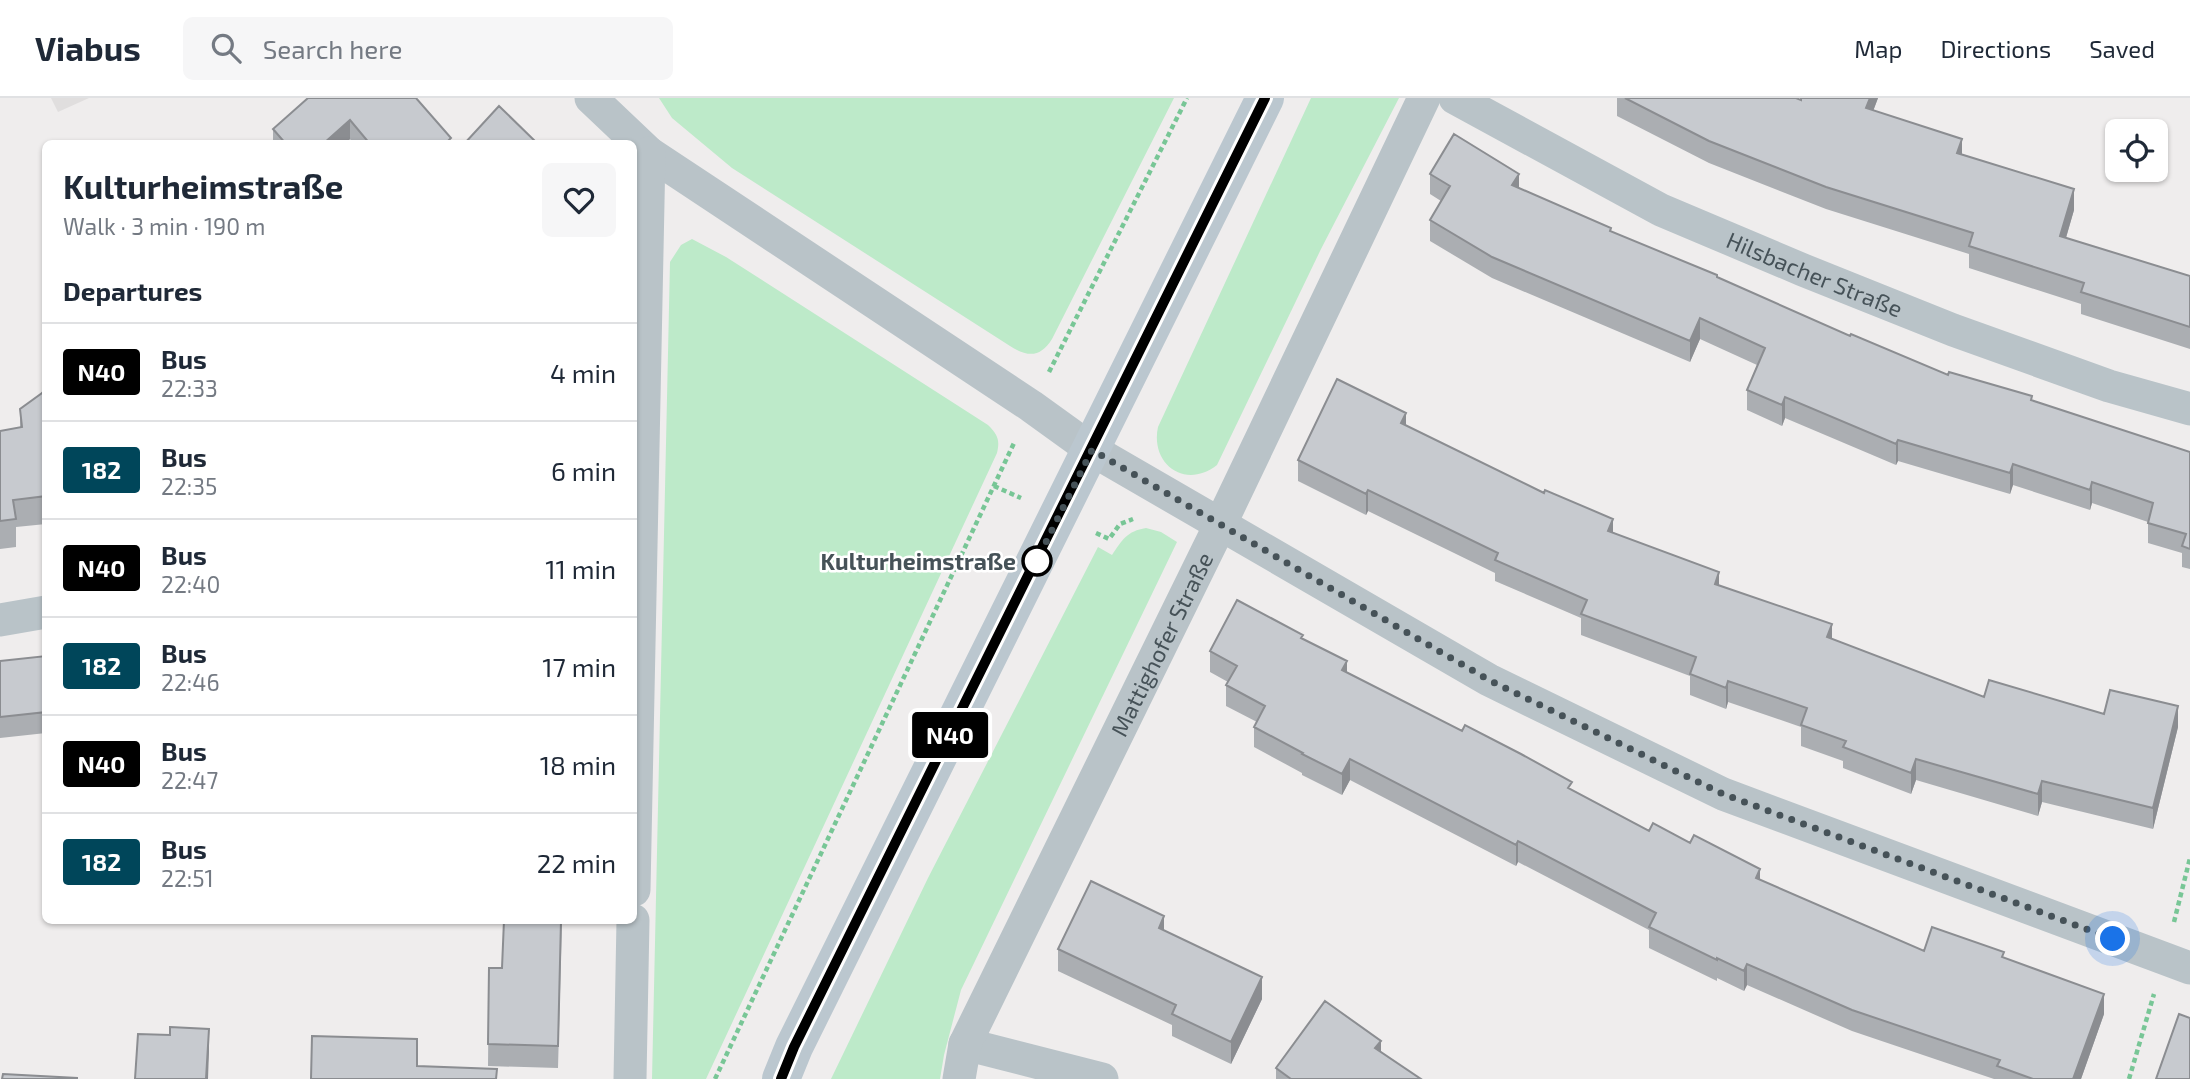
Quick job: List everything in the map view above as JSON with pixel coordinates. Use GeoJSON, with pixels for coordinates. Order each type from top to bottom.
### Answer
{"type":"FeatureCollection","features":[{"type":"Feature","properties":{"kind":"main road"},"geometry":{"type":"LineString","coordinates":[[781,1079],[794,1047],[1265,98]]}},
{"type":"Feature","properties":{"kind":"street"},"geometry":{"type":"LineString","coordinates":[[591,98],[635,140]]}},
{"type":"Feature","properties":{"kind":"street","name":"Mattighofer Straße"},"geometry":{"type":"LineString","coordinates":[[959,1079],[965,1044],[1220,524],[1424,98]]}},
{"type":"Feature","properties":{"kind":"street","name":"Hilsbacher Straße"},"geometry":{"type":"LineString","coordinates":[[1455,98],[1661,210],[1779,260],[1953,331],[2109,386],[2190,409]]}},
{"type":"Feature","properties":{"kind":"street"},"geometry":{"type":"LineString","coordinates":[[637,142],[649,153],[1031,406],[1092,450],[1489,680],[1723,794],[2190,968]]}},
{"type":"Feature","properties":{"kind":"street"},"geometry":{"type":"LineString","coordinates":[[637,508],[649,153]]}},
{"type":"Feature","properties":{"kind":"street"},"geometry":{"type":"LineString","coordinates":[[0,620],[42,613]]}},
{"type":"Feature","properties":{"kind":"street"},"geometry":{"type":"LineString","coordinates":[[630,1079],[633,924]]}},
{"type":"Feature","properties":{"kind":"street"},"geometry":{"type":"LineString","coordinates":[[965,1044],[1102,1079]]}},
{"type":"Feature","properties":{"kind":"path"},"geometry":{"type":"LineString","coordinates":[[715,1079],[1031,406],[1187,98]]}},
{"type":"Feature","properties":{"kind":"shaded area"},"geometry":{"type":"Polygon","coordinates":[[[51,98],[89,98],[58,112],[51,98]]]}},
{"type":"Feature","properties":{"kind":"green space"},"geometry":{"type":"Polygon","coordinates":[[[659,98],[1174,98],[1052,339],[1043,350],[1028,354],[1010,346],[732,168],[672,118],[659,98]]]}},
{"type":"Feature","properties":{"kind":"green space"},"geometry":{"type":"Polygon","coordinates":[[[1311,98],[1399,98],[1321,249],[1217,465],[1205,472],[1182,474],[1172,469],[1159,452],[1158,427],[1311,98]]]}},
{"type":"Feature","properties":{"kind":"green space"},"geometry":{"type":"Polygon","coordinates":[[[692,239],[726,257],[988,425],[996,435],[998,445],[997,453],[706,1079],[652,1079],[670,262],[681,245],[692,239]]]}},
{"type":"Feature","properties":{"kind":"green space"},"geometry":{"type":"Polygon","coordinates":[[[1146,528],[1161,532],[1177,542],[961,990],[940,1079],[831,1079],[928,878],[1098,547],[1112,555],[1126,537],[1134,531],[1146,528]]]}},
{"type":"Feature","properties":{"kind":"building"},"geometry":{"type":"Polygon","coordinates":[[[308,98],[416,98],[451,138],[367,140],[350,120],[328,140],[283,140],[273,129],[308,98]]]}},
{"type":"Feature","properties":{"kind":"building"},"geometry":{"type":"Polygon","coordinates":[[[1625,98],[1870,98],[1866,108],[1962,139],[1957,153],[2074,189],[2060,236],[2190,276],[2190,327],[2081,292],[2084,283],[1969,246],[1973,233],[1826,187],[1709,141],[1625,98]]]}},
{"type":"Feature","properties":{"kind":"building"},"geometry":{"type":"Polygon","coordinates":[[[499,106],[534,140],[468,140],[499,106]]]}},
{"type":"Feature","properties":{"kind":"building"},"geometry":{"type":"Polygon","coordinates":[[[1454,134],[1519,174],[1512,185],[1850,336],[1851,334],[1948,375],[1949,372],[2032,396],[2031,400],[2190,452],[2190,549],[2182,546],[2186,534],[2148,523],[2153,503],[2092,482],[2090,490],[2013,464],[2010,473],[1898,440],[1896,444],[1785,397],[1782,405],[1747,390],[1765,348],[1700,318],[1690,341],[1492,257],[1430,220],[1450,186],[1430,174],[1454,134]]]}},
{"type":"Feature","properties":{"kind":"building"},"geometry":{"type":"Polygon","coordinates":[[[1337,379],[1406,413],[1401,423],[1544,493],[1545,490],[1613,519],[1608,531],[1719,572],[1715,584],[1832,624],[1827,637],[1984,697],[1989,680],[2104,714],[2110,690],[2178,706],[2153,808],[2042,781],[2038,794],[1916,759],[1911,773],[1843,747],[1846,741],[1801,725],[1807,708],[1728,681],[1726,688],[1690,674],[1696,657],[1581,614],[1587,600],[1495,560],[1498,553],[1368,490],[1366,494],[1298,460],[1337,379]]]}},
{"type":"Feature","properties":{"kind":"building"},"geometry":{"type":"Polygon","coordinates":[[[42,393],[42,496],[13,500],[16,519],[0,521],[0,431],[22,427],[20,409],[42,393]]]}},
{"type":"Feature","properties":{"kind":"building"},"geometry":{"type":"Polygon","coordinates":[[[1237,600],[1303,635],[1301,638],[1347,661],[1342,670],[1462,731],[1465,725],[1521,754],[1572,782],[1568,788],[1649,831],[1653,823],[1690,843],[1694,835],[1760,869],[1756,878],[1924,951],[1932,927],[2004,952],[2002,957],[2104,994],[2073,1079],[2033,1079],[1997,1066],[2000,1060],[1852,1010],[1747,964],[1744,971],[1717,960],[1649,927],[1656,913],[1518,841],[1516,845],[1350,759],[1342,774],[1254,727],[1265,706],[1226,685],[1237,666],[1210,651],[1237,600]]]}},
{"type":"Feature","properties":{"kind":"building"},"geometry":{"type":"Polygon","coordinates":[[[42,656],[42,712],[0,717],[0,661],[42,656]]]}},
{"type":"Feature","properties":{"kind":"building"},"geometry":{"type":"Polygon","coordinates":[[[1091,881],[1164,916],[1159,928],[1262,977],[1231,1042],[1172,1014],[1176,1005],[1058,949],[1091,881]]]}},
{"type":"Feature","properties":{"kind":"building"},"geometry":{"type":"Polygon","coordinates":[[[504,924],[561,924],[558,1046],[488,1044],[489,968],[502,968],[504,924]]]}},
{"type":"Feature","properties":{"kind":"building"},"geometry":{"type":"Polygon","coordinates":[[[1325,1001],[1381,1041],[1375,1048],[1421,1079],[1291,1079],[1276,1068],[1325,1001]]]}},
{"type":"Feature","properties":{"kind":"building"},"geometry":{"type":"Polygon","coordinates":[[[2179,1014],[2190,1018],[2190,1079],[2156,1079],[2179,1014]]]}},
{"type":"Feature","properties":{"kind":"building"},"geometry":{"type":"Polygon","coordinates":[[[170,1027],[209,1029],[206,1079],[135,1079],[138,1034],[170,1035],[170,1027]]]}},
{"type":"Feature","properties":{"kind":"building"},"geometry":{"type":"Polygon","coordinates":[[[312,1036],[417,1039],[417,1066],[497,1069],[496,1079],[311,1079],[312,1036]]]}},
{"type":"Feature","properties":{"kind":"building"},"geometry":{"type":"Polygon","coordinates":[[[3,1074],[77,1078],[77,1079],[2,1079],[3,1074]]]}},
{"type":"Feature","properties":{"kind":"bus line","name":"N40"},"geometry":{"type":"LineString","coordinates":[[781,1079],[794,1047],[1265,98]]}},
{"type":"Feature","properties":{"kind":"place","name":"Kulturheimstraße"},"geometry":{"type":"Point","coordinates":[1037,561]}},
{"type":"Feature","properties":{"kind":"route"},"geometry":{"type":"LineString","coordinates":[[1037,561],[1033,568],[1092,450],[1489,680],[1723,794],[2113,939]]}}]}
